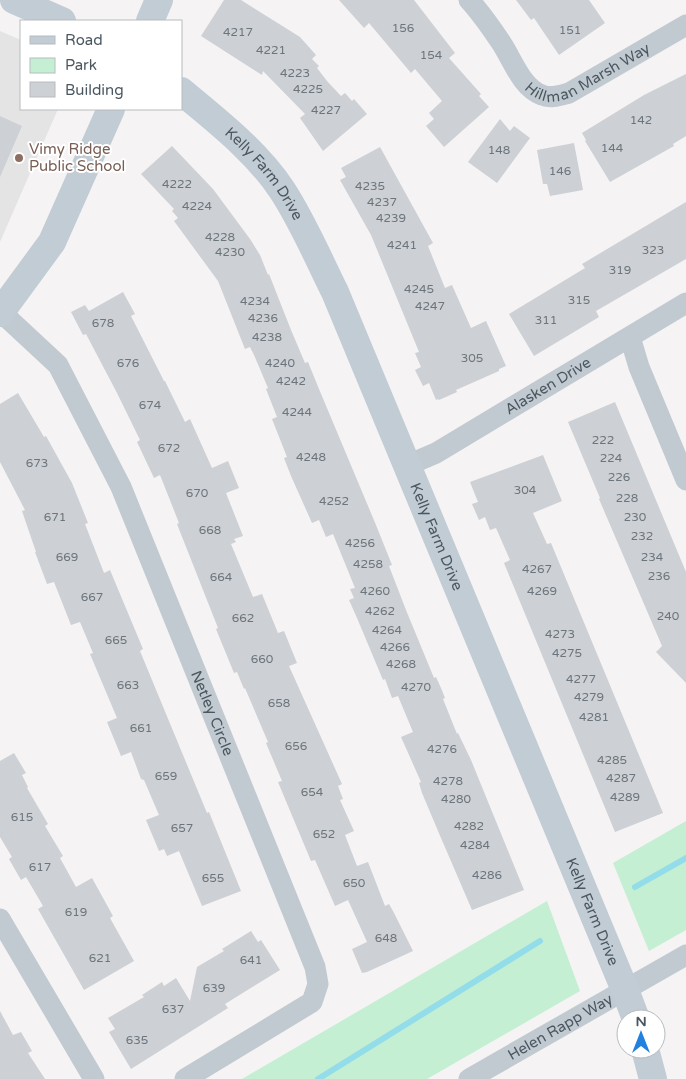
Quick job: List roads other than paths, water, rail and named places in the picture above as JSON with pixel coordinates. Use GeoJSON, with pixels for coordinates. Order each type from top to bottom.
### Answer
{"type":"FeatureCollection","features":[{"type":"Feature","properties":{"kind":"street"},"geometry":{"type":"LineString","coordinates":[[14,0],[60,20]]}},
{"type":"Feature","properties":{"kind":"street"},"geometry":{"type":"LineString","coordinates":[[150,20],[159,0]]}},
{"type":"Feature","properties":{"kind":"street","name":"Hillman Marsh Way"},"geometry":{"type":"LineString","coordinates":[[469,0],[501,43],[528,86],[543,96],[557,97],[569,92],[686,25]]}},
{"type":"Feature","properties":{"kind":"street","name":"Kelly Farm Drive"},"geometry":{"type":"LineString","coordinates":[[182,92],[231,132],[282,190],[335,292],[633,1009]]}},
{"type":"Feature","properties":{"kind":"street"},"geometry":{"type":"LineString","coordinates":[[0,313],[52,242],[111,110]]}},
{"type":"Feature","properties":{"kind":"street","name":"Alasken Drive"},"geometry":{"type":"LineString","coordinates":[[408,465],[436,453],[686,304]]}},
{"type":"Feature","properties":{"kind":"street","name":"Netley Circle"},"geometry":{"type":"LineString","coordinates":[[0,313],[58,365],[121,487],[279,882],[315,967],[318,984],[312,1002],[185,1079]]}},
{"type":"Feature","properties":{"kind":"street"},"geometry":{"type":"LineString","coordinates":[[630,338],[639,367],[686,480]]}},
{"type":"Feature","properties":{"kind":"street"},"geometry":{"type":"LineString","coordinates":[[0,919],[94,1079]]}},
{"type":"Feature","properties":{"kind":"street","name":"Helen Rapp Way"},"geometry":{"type":"LineString","coordinates":[[469,1079],[686,955]]}},
{"type":"Feature","properties":{"kind":"street"},"geometry":{"type":"LineString","coordinates":[[648,1059],[653,1079]]}},
{"type":"Feature","properties":{"kind":"waterway"},"geometry":{"type":"LineString","coordinates":[[635,887],[686,858]]}},
{"type":"Feature","properties":{"kind":"waterway"},"geometry":{"type":"LineString","coordinates":[[318,1079],[540,941]]}},
{"type":"Feature","properties":{"kind":"place","name":"Vimy Ridge Public School"},"geometry":{"type":"Point","coordinates":[19,158]}}]}
